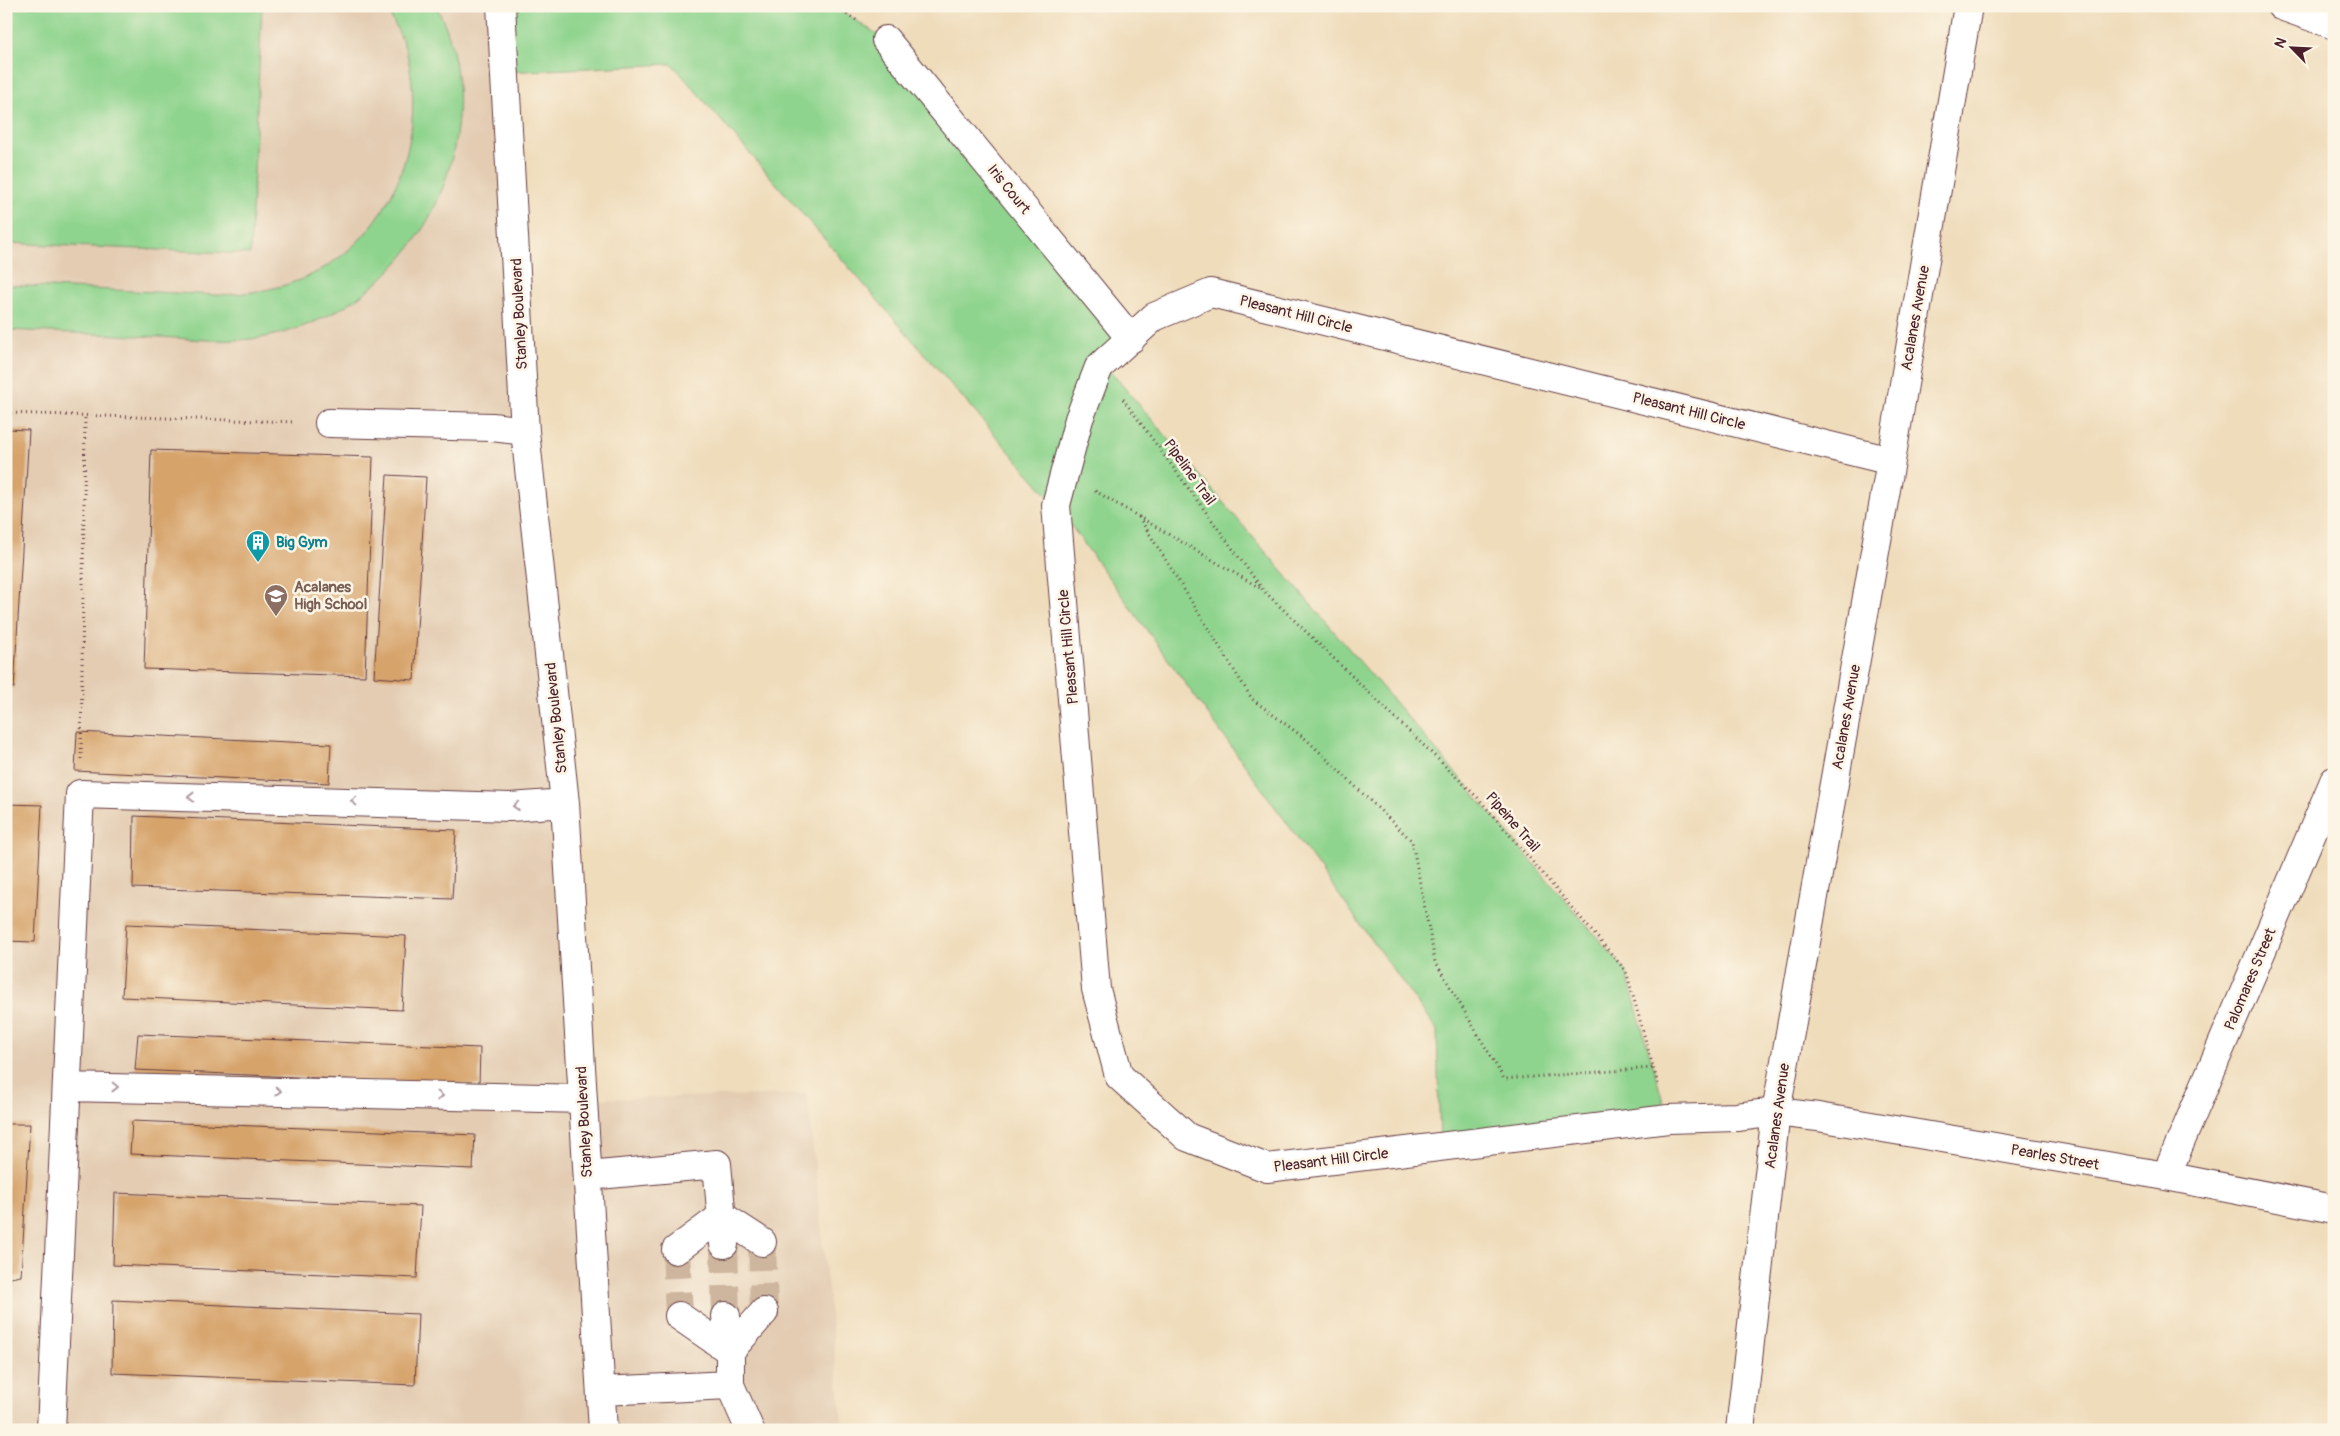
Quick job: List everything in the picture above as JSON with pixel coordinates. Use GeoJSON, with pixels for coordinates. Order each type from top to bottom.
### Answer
{"type":"FeatureCollection","features":[{"type":"Feature","properties":{"kind":"street","name":"Stanley Boulevard"},"geometry":{"type":"LineString","coordinates":[[501,6],[525,431],[565,803],[603,1430]]}},
{"type":"Feature","properties":{"kind":"street","name":"Acalanes Avenue"},"geometry":{"type":"LineString","coordinates":[[1740,1430],[1776,1112],[1891,461],[1968,6]]}},
{"type":"Feature","properties":{"kind":"street"},"geometry":{"type":"LineString","coordinates":[[2281,6],[2334,25]]}},
{"type":"Feature","properties":{"kind":"street","name":"Iris Court"},"geometry":{"type":"LineString","coordinates":[[886,40],[1131,339]]}},
{"type":"Feature","properties":{"kind":"street","name":"Pleasant Hill Circle"},"geometry":{"type":"LineString","coordinates":[[1776,1112],[1738,1117],[1668,1119],[1267,1168],[1187,1137],[1119,1076],[1096,989],[1056,505],[1079,420],[1099,367],[1154,317],[1211,293],[1891,461]]}},
{"type":"Feature","properties":{"kind":"street"},"geometry":{"type":"LineString","coordinates":[[329,423],[492,427],[525,431]]}},
{"type":"Feature","properties":{"kind":"street","name":"Palomares Street"},"geometry":{"type":"LineString","coordinates":[[2166,1176],[2334,781]]}},
{"type":"Feature","properties":{"kind":"street"},"geometry":{"type":"LineString","coordinates":[[50,1430],[80,794],[510,807],[565,803]]}},
{"type":"Feature","properties":{"kind":"street"},"geometry":{"type":"LineString","coordinates":[[67,1087],[583,1099]]}},
{"type":"Feature","properties":{"kind":"street","name":"Pearles Street"},"geometry":{"type":"LineString","coordinates":[[1776,1112],[1818,1117],[2166,1176],[2334,1209]]}},
{"type":"Feature","properties":{"kind":"street"},"geometry":{"type":"LineString","coordinates":[[588,1176],[717,1164],[724,1244]]}},
{"type":"Feature","properties":{"kind":"street"},"geometry":{"type":"LineString","coordinates":[[722,1216],[762,1242]]}},
{"type":"Feature","properties":{"kind":"street"},"geometry":{"type":"LineString","coordinates":[[676,1250],[722,1216]]}},
{"type":"Feature","properties":{"kind":"street"},"geometry":{"type":"LineString","coordinates":[[730,1351],[764,1312]]}},
{"type":"Feature","properties":{"kind":"street"},"geometry":{"type":"LineString","coordinates":[[679,1316],[730,1351]]}},
{"type":"Feature","properties":{"kind":"street"},"geometry":{"type":"LineString","coordinates":[[726,1316],[730,1351],[730,1385],[750,1430]]}},
{"type":"Feature","properties":{"kind":"street"},"geometry":{"type":"LineString","coordinates":[[601,1391],[730,1385]]}},
{"type":"Feature","properties":{"kind":"path","name":"Pipeline Trail"},"geometry":{"type":"LineString","coordinates":[[1099,367],[1263,590]]}},
{"type":"Feature","properties":{"kind":"path"},"geometry":{"type":"LineString","coordinates":[[6,413],[329,423]]}},
{"type":"Feature","properties":{"kind":"path"},"geometry":{"type":"LineString","coordinates":[[80,794],[85,416]]}},
{"type":"Feature","properties":{"kind":"path"},"geometry":{"type":"LineString","coordinates":[[1065,473],[1263,590]]}},
{"type":"Feature","properties":{"kind":"path"},"geometry":{"type":"LineString","coordinates":[[1139,517],[1252,699],[1307,740],[1412,841],[1435,961],[1504,1079],[1653,1068]]}},
{"type":"Feature","properties":{"kind":"path","name":"Pipeine Trail"},"geometry":{"type":"LineString","coordinates":[[1263,590],[1478,798],[1626,971],[1668,1119]]}},
{"type":"Feature","properties":{"kind":"shaded area","name":"Acalanes High School"},"geometry":{"type":"Polygon","coordinates":[[[6,6],[501,6],[583,1099],[807,1094],[843,1430],[6,1430],[6,6]]]}},
{"type":"Feature","properties":{"kind":"green space"},"geometry":{"type":"Polygon","coordinates":[[[6,6],[262,6],[250,254],[6,243],[6,6]]]}},
{"type":"Feature","properties":{"kind":"green space"},"geometry":{"type":"Polygon","coordinates":[[[385,6],[436,6],[452,45],[456,66],[458,110],[453,152],[436,204],[419,234],[399,261],[375,284],[348,304],[318,320],[286,332],[252,339],[206,340],[6,330],[6,285],[217,295],[250,292],[271,289],[302,279],[332,262],[358,241],[379,216],[395,188],[406,157],[412,124],[412,91],[408,58],[401,38],[385,6]]]}},
{"type":"Feature","properties":{"kind":"green space"},"geometry":{"type":"Polygon","coordinates":[[[501,6],[834,6],[886,40],[1131,339],[1104,364],[1626,971],[1668,1119],[1440,1147],[1437,1030],[1056,505],[672,64],[506,72],[501,6]]]}},
{"type":"Feature","properties":{"kind":"building"},"geometry":{"type":"Polygon","coordinates":[[[6,429],[29,430],[14,688],[6,687],[6,429]]]}},
{"type":"Feature","properties":{"kind":"building","name":"Big Gym"},"geometry":{"type":"Polygon","coordinates":[[[151,450],[373,457],[365,676],[144,669],[151,450]]]}},
{"type":"Feature","properties":{"kind":"building"},"geometry":{"type":"Polygon","coordinates":[[[387,475],[426,477],[414,680],[374,677],[387,475]]]}},
{"type":"Feature","properties":{"kind":"building"},"geometry":{"type":"Polygon","coordinates":[[[77,732],[331,744],[329,783],[75,771],[77,732]]]}},
{"type":"Feature","properties":{"kind":"building"},"geometry":{"type":"Polygon","coordinates":[[[6,804],[42,805],[35,942],[6,941],[6,804]]]}},
{"type":"Feature","properties":{"kind":"building"},"geometry":{"type":"Polygon","coordinates":[[[134,816],[456,830],[452,899],[133,888],[134,816]]]}},
{"type":"Feature","properties":{"kind":"building"},"geometry":{"type":"Polygon","coordinates":[[[126,924],[406,936],[402,1010],[122,997],[126,924]]]}},
{"type":"Feature","properties":{"kind":"building"},"geometry":{"type":"Polygon","coordinates":[[[138,1034],[480,1048],[479,1085],[135,1070],[138,1034]]]}},
{"type":"Feature","properties":{"kind":"building"},"geometry":{"type":"Polygon","coordinates":[[[132,1121],[475,1135],[473,1169],[130,1154],[132,1121]]]}},
{"type":"Feature","properties":{"kind":"building"},"geometry":{"type":"Polygon","coordinates":[[[6,1124],[30,1124],[21,1276],[10,1278],[8,1308],[6,1124]]]}},
{"type":"Feature","properties":{"kind":"building"},"geometry":{"type":"Polygon","coordinates":[[[115,1193],[421,1206],[417,1278],[113,1265],[115,1193]]]}},
{"type":"Feature","properties":{"kind":"building"},"geometry":{"type":"Polygon","coordinates":[[[113,1300],[418,1314],[415,1385],[112,1373],[113,1300]]]}},
{"type":"Feature","properties":{"kind":"tunnel"},"geometry":{"type":"LineString","coordinates":[[762,1242],[764,1312]]}},
{"type":"Feature","properties":{"kind":"tunnel"},"geometry":{"type":"LineString","coordinates":[[724,1244],[726,1316]]}},
{"type":"Feature","properties":{"kind":"tunnel"},"geometry":{"type":"LineString","coordinates":[[676,1250],[679,1316]]}},
{"type":"Feature","properties":{"kind":"place","name":"Big Gym"},"geometry":{"type":"Point","coordinates":[258,563]}},
{"type":"Feature","properties":{"kind":"place","name":"Acalanes High School"},"geometry":{"type":"Point","coordinates":[276,617]}}]}
